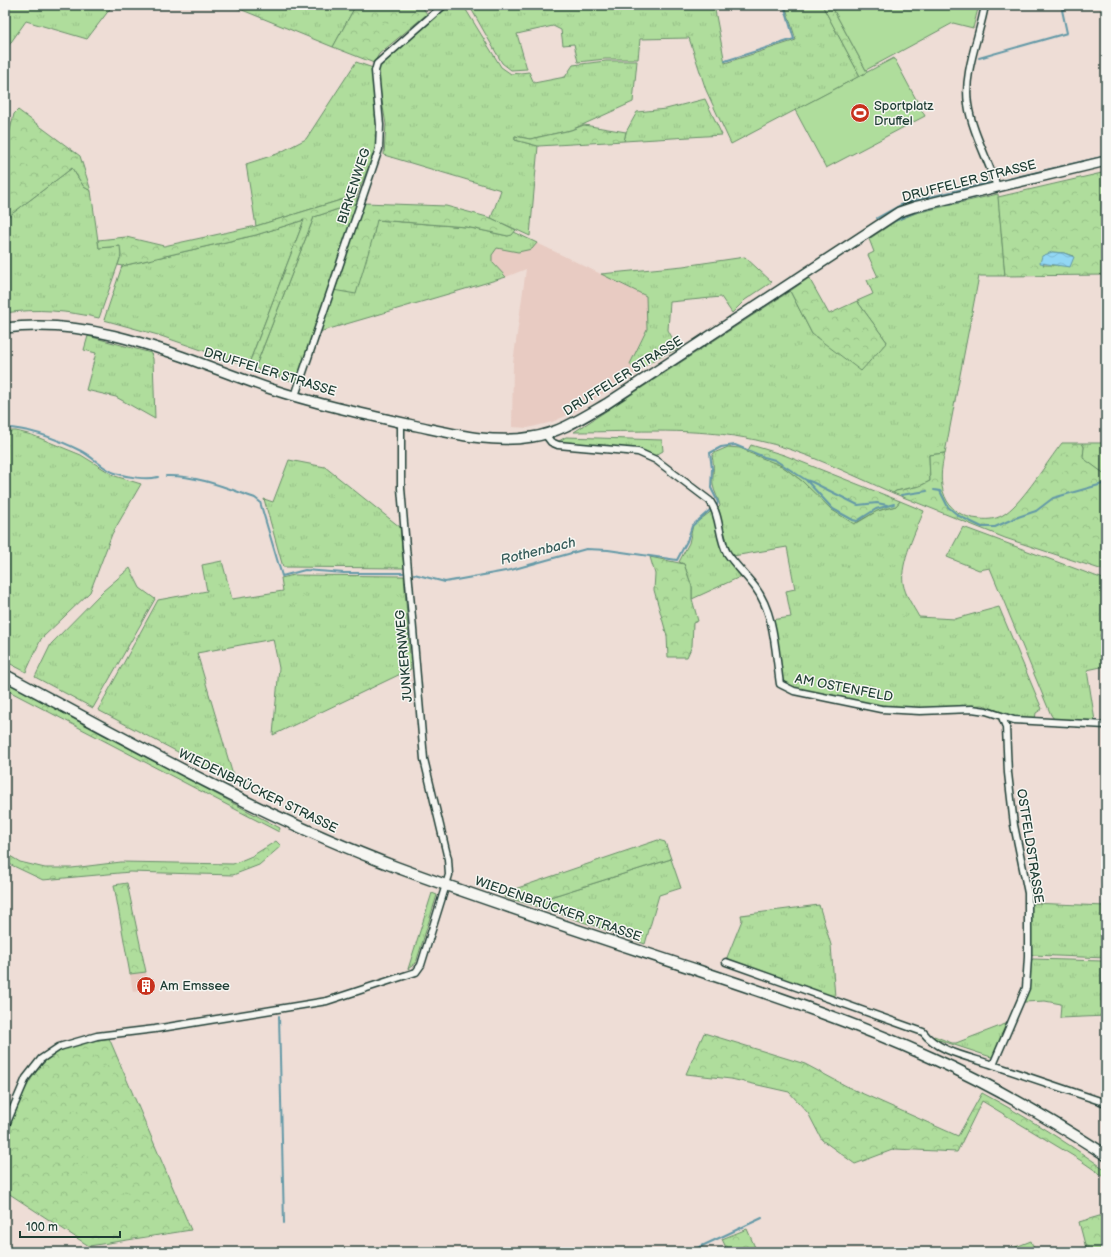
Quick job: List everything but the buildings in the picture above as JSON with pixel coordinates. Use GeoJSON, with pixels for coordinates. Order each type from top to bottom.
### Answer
{"type":"FeatureCollection","features":[{"type":"Feature","properties":{"kind":"main road","name":"WIEDENBRÜCKER STRASSE"},"geometry":{"type":"LineString","coordinates":[[5,675],[251,804],[347,847],[446,884],[792,1002],[875,1033],[982,1082],[1106,1155]]}},
{"type":"Feature","properties":{"kind":"street","name":"BIRKENWEG"},"geometry":{"type":"LineString","coordinates":[[294,396],[379,149],[380,125],[375,70],[377,64],[444,5]]}},
{"type":"Feature","properties":{"kind":"street"},"geometry":{"type":"LineString","coordinates":[[985,5],[968,81],[968,103],[970,117],[997,187]]}},
{"type":"Feature","properties":{"kind":"street","name":"DRUFFELER STRASSE"},"geometry":{"type":"LineString","coordinates":[[5,328],[55,325],[106,332],[294,396],[401,423],[489,440],[519,439],[545,434],[572,424],[606,404],[899,212],[914,207],[1106,161]]}},
{"type":"Feature","properties":{"kind":"street","name":"JUNKERNWEG"},"geometry":{"type":"LineString","coordinates":[[401,423],[401,488],[424,759],[448,859],[449,876],[446,884]]}},
{"type":"Feature","properties":{"kind":"street","name":"AM OSTENFELD"},"geometry":{"type":"LineString","coordinates":[[545,434],[551,442],[558,445],[630,450],[647,455],[710,501],[715,509],[727,552],[755,587],[765,604],[771,622],[780,684],[786,688],[794,691],[881,709],[920,711],[972,709],[986,711],[1014,720]]}},
{"type":"Feature","properties":{"kind":"street"},"geometry":{"type":"LineString","coordinates":[[1002,717],[1006,727],[1014,720],[1106,725]]}},
{"type":"Feature","properties":{"kind":"street","name":"OSTFELDSTRASSE"},"geometry":{"type":"LineString","coordinates":[[993,1065],[1026,988],[1028,957],[1028,892],[1014,825],[1008,773],[1006,727]]}},
{"type":"Feature","properties":{"kind":"street"},"geometry":{"type":"LineString","coordinates":[[5,1128],[26,1078],[41,1059],[59,1047],[97,1036],[155,1029],[327,1001],[416,972],[421,965],[446,884]]}},
{"type":"Feature","properties":{"kind":"street"},"geometry":{"type":"LineString","coordinates":[[726,962],[924,1032],[930,1040],[939,1046],[1106,1102]]}},
{"type":"Feature","properties":{"kind":"shaded area"},"geometry":{"type":"Polygon","coordinates":[[[537,243],[646,296],[647,329],[630,363],[636,372],[572,413],[552,422],[528,428],[512,427],[513,363],[526,269],[506,277],[492,262],[492,255],[497,248],[532,249],[537,243]]]}},
{"type":"Feature","properties":{"kind":"shaded area"},"geometry":{"type":"Polygon","coordinates":[[[146,972],[149,990],[133,992],[130,974],[146,972]]]}},
{"type":"Feature","properties":{"kind":"green space"},"geometry":{"type":"Polygon","coordinates":[[[5,5],[113,5],[87,39],[26,21],[9,45],[5,41],[5,5]]]}},
{"type":"Feature","properties":{"kind":"green space"},"geometry":{"type":"Polygon","coordinates":[[[230,5],[356,5],[333,47],[230,5]]]}},
{"type":"Feature","properties":{"kind":"green space"},"geometry":{"type":"Polygon","coordinates":[[[356,5],[421,5],[427,14],[379,54],[374,63],[333,47],[356,5]]]}},
{"type":"Feature","properties":{"kind":"green space"},"geometry":{"type":"Polygon","coordinates":[[[449,5],[463,5],[501,67],[511,74],[529,72],[534,83],[565,77],[573,65],[606,61],[637,61],[633,102],[571,130],[530,139],[515,136],[515,140],[538,146],[530,236],[491,218],[501,190],[384,155],[386,124],[377,73],[379,67],[449,5]]]}},
{"type":"Feature","properties":{"kind":"green space"},"geometry":{"type":"Polygon","coordinates":[[[469,5],[714,5],[725,63],[796,40],[785,5],[822,5],[860,76],[731,144],[706,90],[689,38],[640,39],[638,59],[605,59],[578,62],[574,44],[563,45],[561,30],[553,26],[517,34],[527,69],[511,70],[502,63],[469,5]]]}},
{"type":"Feature","properties":{"kind":"green space"},"geometry":{"type":"Polygon","coordinates":[[[822,5],[831,5],[867,72],[860,76],[822,5]]]}},
{"type":"Feature","properties":{"kind":"green space","name":"Sportplatz Druffel"},"geometry":{"type":"Polygon","coordinates":[[[831,5],[979,5],[973,28],[953,23],[866,70],[831,5]]]}},
{"type":"Feature","properties":{"kind":"green space","name":"Sportplatz Druffel"},"geometry":{"type":"Polygon","coordinates":[[[894,58],[925,116],[826,168],[795,110],[894,58]]]}},
{"type":"Feature","properties":{"kind":"green space"},"geometry":{"type":"Polygon","coordinates":[[[356,62],[373,68],[377,124],[376,149],[357,195],[256,226],[246,164],[277,154],[306,139],[356,62]]]}},
{"type":"Feature","properties":{"kind":"green space"},"geometry":{"type":"Polygon","coordinates":[[[705,99],[722,135],[624,141],[626,132],[637,112],[666,109],[705,99]]]}},
{"type":"Feature","properties":{"kind":"green space"},"geometry":{"type":"Polygon","coordinates":[[[18,110],[80,156],[91,191],[84,187],[72,168],[5,219],[5,150],[14,114],[18,110]]]}},
{"type":"Feature","properties":{"kind":"green space"},"geometry":{"type":"Polygon","coordinates":[[[584,125],[626,132],[624,141],[538,146],[515,140],[515,136],[530,139],[571,130],[584,125]]]}},
{"type":"Feature","properties":{"kind":"green space"},"geometry":{"type":"Polygon","coordinates":[[[72,168],[84,187],[91,191],[99,248],[121,246],[121,256],[99,318],[52,311],[17,311],[5,313],[5,219],[72,168]]]}},
{"type":"Feature","properties":{"kind":"green space"},"geometry":{"type":"Polygon","coordinates":[[[1106,172],[1106,275],[1005,276],[998,197],[1106,172]],[[1052,252],[1043,265],[1056,265],[1073,256],[1064,253],[1052,252]]]}},
{"type":"Feature","properties":{"kind":"green space"},"geometry":{"type":"Polygon","coordinates":[[[998,194],[1005,276],[979,276],[945,453],[929,455],[930,481],[920,486],[893,493],[809,456],[774,444],[734,436],[711,433],[665,431],[574,432],[790,291],[812,334],[887,342],[857,301],[873,294],[867,280],[878,277],[868,255],[874,252],[869,239],[896,221],[916,213],[998,194]]]}},
{"type":"Feature","properties":{"kind":"green space"},"geometry":{"type":"Polygon","coordinates":[[[357,195],[357,203],[314,217],[255,368],[248,366],[304,220],[256,235],[122,266],[118,265],[121,256],[120,246],[99,248],[98,240],[126,237],[164,246],[256,226],[357,195]]]}},
{"type":"Feature","properties":{"kind":"green space"},"geometry":{"type":"Polygon","coordinates":[[[357,203],[297,383],[255,368],[314,217],[357,203]]]}},
{"type":"Feature","properties":{"kind":"green space"},"geometry":{"type":"Polygon","coordinates":[[[364,203],[446,206],[491,218],[516,230],[512,235],[508,236],[466,227],[377,220],[356,294],[333,290],[364,203]]]}},
{"type":"Feature","properties":{"kind":"green space"},"geometry":{"type":"Polygon","coordinates":[[[304,220],[248,366],[158,335],[104,320],[122,266],[256,235],[304,220]]]}},
{"type":"Feature","properties":{"kind":"green space"},"geometry":{"type":"Polygon","coordinates":[[[376,220],[466,227],[508,236],[514,232],[537,243],[532,249],[518,252],[497,248],[492,255],[492,262],[506,277],[319,332],[333,290],[373,237],[376,220]]]}},
{"type":"Feature","properties":{"kind":"green space"},"geometry":{"type":"Polygon","coordinates":[[[745,257],[772,282],[745,300],[732,313],[721,297],[670,302],[668,330],[678,349],[658,357],[636,372],[630,364],[647,329],[646,296],[601,274],[683,266],[745,257]]]}},
{"type":"Feature","properties":{"kind":"green space"},"geometry":{"type":"Polygon","coordinates":[[[809,278],[829,314],[857,301],[887,342],[861,371],[812,334],[790,291],[809,278]]]}},
{"type":"Feature","properties":{"kind":"green space"},"geometry":{"type":"Polygon","coordinates":[[[88,336],[151,353],[153,359],[155,419],[116,397],[86,390],[96,353],[84,350],[88,336]]]}},
{"type":"Feature","properties":{"kind":"green space"},"geometry":{"type":"Polygon","coordinates":[[[5,431],[16,431],[32,435],[81,455],[115,476],[141,484],[112,534],[90,592],[41,639],[26,672],[5,661],[5,431]]]}},
{"type":"Feature","properties":{"kind":"green space"},"geometry":{"type":"Polygon","coordinates":[[[566,437],[662,440],[663,451],[654,456],[632,448],[593,447],[559,443],[559,441],[566,437]]]}},
{"type":"Feature","properties":{"kind":"green space"},"geometry":{"type":"Polygon","coordinates":[[[1062,443],[1082,443],[1084,447],[1083,458],[1106,475],[1106,571],[1005,538],[893,493],[920,486],[930,481],[929,455],[945,453],[941,476],[942,487],[950,505],[957,512],[967,517],[983,519],[997,518],[1006,513],[1020,499],[1062,443]]]}},
{"type":"Feature","properties":{"kind":"green space"},"geometry":{"type":"Polygon","coordinates":[[[1082,443],[1106,443],[1106,475],[1082,458],[1084,447],[1082,443]]]}},
{"type":"Feature","properties":{"kind":"green space"},"geometry":{"type":"Polygon","coordinates":[[[751,445],[784,455],[900,501],[896,506],[877,511],[854,524],[832,510],[802,481],[782,466],[747,452],[751,445]]]}},
{"type":"Feature","properties":{"kind":"green space"},"geometry":{"type":"Polygon","coordinates":[[[728,447],[740,448],[782,466],[815,493],[857,523],[877,511],[896,506],[900,501],[924,511],[906,556],[903,575],[903,583],[906,592],[919,617],[955,619],[999,607],[1042,709],[1036,713],[1035,719],[1015,717],[983,705],[919,708],[872,704],[795,688],[783,681],[772,620],[791,617],[786,591],[795,589],[787,547],[733,556],[729,549],[718,508],[720,506],[713,481],[712,456],[714,453],[728,447]]]}},
{"type":"Feature","properties":{"kind":"green space"},"geometry":{"type":"Polygon","coordinates":[[[289,460],[325,467],[400,527],[404,568],[283,567],[264,499],[273,502],[289,460]]]}},
{"type":"Feature","properties":{"kind":"green space"},"geometry":{"type":"Polygon","coordinates":[[[713,510],[721,540],[742,576],[692,599],[692,587],[684,564],[679,562],[689,543],[693,525],[713,510]]]}},
{"type":"Feature","properties":{"kind":"green space"},"geometry":{"type":"Polygon","coordinates":[[[963,527],[1106,580],[1106,666],[1087,670],[1095,721],[1054,719],[1051,715],[990,568],[979,570],[947,557],[963,527]]]}},
{"type":"Feature","properties":{"kind":"green space"},"geometry":{"type":"Polygon","coordinates":[[[650,557],[684,564],[692,587],[692,599],[698,621],[693,623],[692,646],[687,657],[668,657],[667,636],[654,590],[655,574],[650,557]]]}},
{"type":"Feature","properties":{"kind":"green space"},"geometry":{"type":"Polygon","coordinates":[[[222,561],[232,599],[283,591],[281,578],[294,575],[404,576],[411,669],[273,735],[279,668],[273,639],[197,653],[235,782],[98,710],[158,600],[207,591],[202,565],[222,561]]]}},
{"type":"Feature","properties":{"kind":"green space"},"geometry":{"type":"Polygon","coordinates":[[[130,568],[140,588],[155,599],[93,708],[35,677],[51,644],[103,591],[130,568]]]}},
{"type":"Feature","properties":{"kind":"green space"},"geometry":{"type":"Polygon","coordinates":[[[5,682],[280,828],[279,832],[5,689],[5,682]]]}},
{"type":"Feature","properties":{"kind":"green space"},"geometry":{"type":"Polygon","coordinates":[[[658,840],[665,842],[671,859],[550,897],[546,909],[504,897],[506,892],[658,840]]]}},
{"type":"Feature","properties":{"kind":"green space"},"geometry":{"type":"Polygon","coordinates":[[[276,841],[281,846],[259,865],[233,875],[130,872],[43,880],[5,862],[5,853],[20,862],[45,868],[72,868],[121,862],[233,864],[252,856],[276,841]]]}},
{"type":"Feature","properties":{"kind":"green space"},"geometry":{"type":"Polygon","coordinates":[[[671,859],[681,888],[659,895],[645,944],[546,909],[550,897],[671,859]]]}},
{"type":"Feature","properties":{"kind":"green space"},"geometry":{"type":"Polygon","coordinates":[[[127,883],[146,972],[130,974],[114,885],[127,883]]]}},
{"type":"Feature","properties":{"kind":"green space"},"geometry":{"type":"Polygon","coordinates":[[[432,893],[437,895],[416,963],[408,969],[432,893]]]}},
{"type":"Feature","properties":{"kind":"green space"},"geometry":{"type":"Polygon","coordinates":[[[1031,903],[1106,906],[1106,958],[1033,955],[1030,953],[1031,903]]]}},
{"type":"Feature","properties":{"kind":"green space"},"geometry":{"type":"Polygon","coordinates":[[[819,905],[831,945],[835,997],[726,960],[742,920],[741,915],[819,905]]]}},
{"type":"Feature","properties":{"kind":"green space"},"geometry":{"type":"Polygon","coordinates":[[[1033,959],[1102,961],[1101,1001],[1106,1001],[1106,1016],[1060,1018],[1061,1004],[1045,1001],[1024,1002],[1028,988],[1030,961],[1033,959]]]}},
{"type":"Feature","properties":{"kind":"green space"},"geometry":{"type":"Polygon","coordinates":[[[1008,1023],[994,1056],[991,1057],[933,1038],[934,1036],[952,1043],[956,1043],[1008,1023]]]}},
{"type":"Feature","properties":{"kind":"green space"},"geometry":{"type":"Polygon","coordinates":[[[704,1033],[805,1064],[850,1088],[958,1136],[982,1093],[1061,1139],[1106,1170],[1106,1178],[1080,1160],[982,1101],[957,1152],[895,1149],[855,1164],[822,1140],[808,1113],[789,1092],[731,1079],[686,1074],[704,1033]]]}},
{"type":"Feature","properties":{"kind":"green space"},"geometry":{"type":"Polygon","coordinates":[[[109,1038],[191,1230],[89,1246],[5,1191],[4,1153],[17,1106],[32,1078],[41,1066],[62,1050],[85,1042],[109,1038]]]}},
{"type":"Feature","properties":{"kind":"green space"},"geometry":{"type":"Polygon","coordinates":[[[1106,1214],[1106,1252],[1087,1252],[1079,1222],[1106,1214]]]}},
{"type":"Feature","properties":{"kind":"green space"},"geometry":{"type":"Polygon","coordinates":[[[747,1229],[757,1252],[728,1252],[722,1239],[747,1229]]]}},
{"type":"Feature","properties":{"kind":"green space"},"geometry":{"type":"Polygon","coordinates":[[[1031,1241],[1035,1252],[1003,1252],[1031,1241]]]}},
{"type":"Feature","properties":{"kind":"water"},"geometry":{"type":"Polygon","coordinates":[[[1052,252],[1064,253],[1074,257],[1070,267],[1040,263],[1042,256],[1052,252]]]}},
{"type":"Feature","properties":{"kind":"waterway"},"geometry":{"type":"LineString","coordinates":[[725,61],[794,39],[784,5]]}},
{"type":"Feature","properties":{"kind":"waterway"},"geometry":{"type":"LineString","coordinates":[[979,58],[1067,33],[1062,10],[1077,5]]}},
{"type":"Feature","properties":{"kind":"waterway"},"geometry":{"type":"LineString","coordinates":[[1004,180],[1106,156]]}},
{"type":"Feature","properties":{"kind":"waterway"},"geometry":{"type":"LineString","coordinates":[[877,218],[904,203],[989,183]]}},
{"type":"Feature","properties":{"kind":"waterway"},"geometry":{"type":"LineString","coordinates":[[890,223],[915,212],[981,196]]}},
{"type":"Feature","properties":{"kind":"waterway"},"geometry":{"type":"LineString","coordinates":[[857,245],[873,234]]}},
{"type":"Feature","properties":{"kind":"waterway","name":"Rothenbach"},"geometry":{"type":"LineString","coordinates":[[5,428],[24,430],[44,435],[81,451],[106,469],[115,473],[136,478],[158,477]]}},
{"type":"Feature","properties":{"kind":"waterway","name":"Rothenbach"},"geometry":{"type":"LineString","coordinates":[[717,505],[718,502],[711,488],[712,469],[710,453],[721,447],[735,445],[775,460],[806,480],[833,509],[853,520],[857,521],[876,509],[894,504]]}},
{"type":"Feature","properties":{"kind":"waterway","name":"Rothenbach"},"geometry":{"type":"LineString","coordinates":[[166,476],[189,478],[222,486],[255,498],[260,502],[282,576],[305,570],[344,573],[403,573]]}},
{"type":"Feature","properties":{"kind":"waterway","name":"Rothenbach"},"geometry":{"type":"LineString","coordinates":[[806,480],[858,505],[877,503],[887,505]]}},
{"type":"Feature","properties":{"kind":"waterway","name":"Rothenbach"},"geometry":{"type":"LineString","coordinates":[[934,490],[940,491],[948,507],[959,516],[982,527],[995,527],[1036,511],[1053,498],[1106,483]]}},
{"type":"Feature","properties":{"kind":"waterway","name":"Rothenbach"},"geometry":{"type":"LineString","coordinates":[[901,495],[927,491]]}},
{"type":"Feature","properties":{"kind":"waterway","name":"Rothenbach"},"geometry":{"type":"LineString","coordinates":[[414,574],[445,582],[511,570],[586,549],[608,550],[677,560],[687,541],[692,526],[711,509]]}},
{"type":"Feature","properties":{"kind":"waterway"},"geometry":{"type":"LineString","coordinates":[[279,1016],[284,1223]]}},
{"type":"Feature","properties":{"kind":"waterway"},"geometry":{"type":"LineString","coordinates":[[689,1252],[762,1218]]}},
{"type":"Feature","properties":{"kind":"place","name":"Sportplatz Druffel"},"geometry":{"type":"Point","coordinates":[860,113]}},
{"type":"Feature","properties":{"kind":"place","name":"Am Emssee"},"geometry":{"type":"Point","coordinates":[146,986]}}]}
